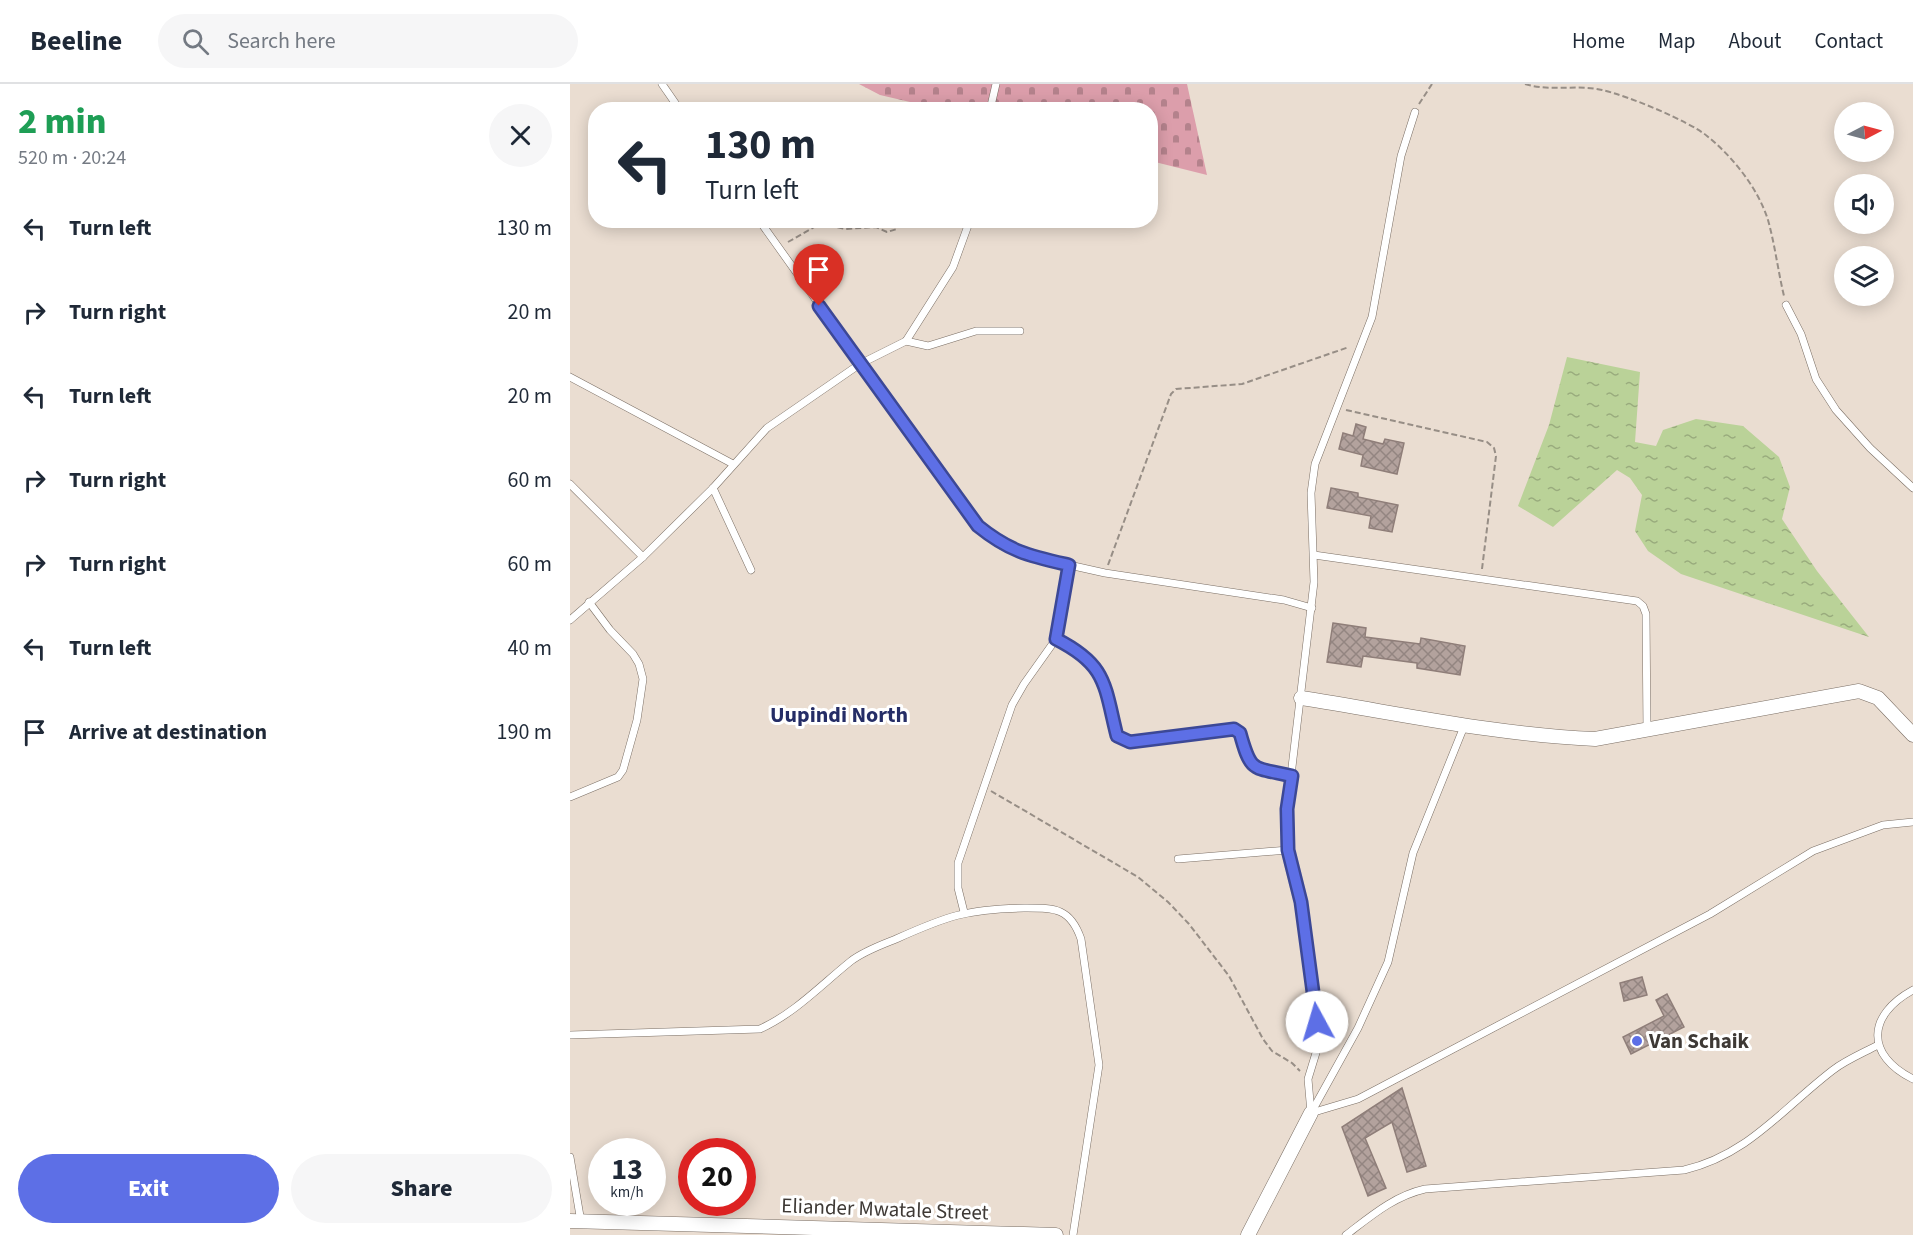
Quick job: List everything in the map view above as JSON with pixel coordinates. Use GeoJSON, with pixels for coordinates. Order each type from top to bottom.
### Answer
{"type":"FeatureCollection","features":[{"type":"Feature","properties":{"kind":"street"},"geometry":{"type":"LineString","coordinates":[[1301,698],[1465,724],[1586,739],[1647,731],[1859,691],[1878,698],[1913,735]]}},
{"type":"Feature","properties":{"kind":"street"},"geometry":{"type":"LineString","coordinates":[[1248,1235],[1311,1113]]}},
{"type":"Feature","properties":{"kind":"street","name":"Eliander Mwatale Street"},"geometry":{"type":"LineString","coordinates":[[575,1222],[718,1230],[1056,1235]]}},
{"type":"Feature","properties":{"kind":"lane"},"geometry":{"type":"LineString","coordinates":[[662,84],[674,102]]}},
{"type":"Feature","properties":{"kind":"lane"},"geometry":{"type":"LineString","coordinates":[[992,102],[996,84]]}},
{"type":"Feature","properties":{"kind":"lane"},"geometry":{"type":"LineString","coordinates":[[1311,1113],[1308,1079],[1319,1043],[1301,902],[1288,850],[1287,809],[1311,608],[1314,555],[1310,526],[1315,464],[1372,317],[1381,280],[1401,156],[1415,112]]}},
{"type":"Feature","properties":{"kind":"lane"},"geometry":{"type":"LineString","coordinates":[[764,228],[978,526],[1002,546],[1029,556],[1105,573],[1264,597],[1311,608]]}},
{"type":"Feature","properties":{"kind":"lane"},"geometry":{"type":"LineString","coordinates":[[570,620],[574,611],[589,602],[643,557],[712,488],[767,428],[860,364],[906,341],[953,267],[967,228]]}},
{"type":"Feature","properties":{"kind":"lane"},"geometry":{"type":"LineString","coordinates":[[1786,305],[1801,334],[1816,379],[1836,410],[1869,448],[1913,488]]}},
{"type":"Feature","properties":{"kind":"lane"},"geometry":{"type":"LineString","coordinates":[[906,341],[928,345],[976,331],[1020,331]]}},
{"type":"Feature","properties":{"kind":"lane"},"geometry":{"type":"LineString","coordinates":[[570,377],[577,378],[733,464]]}},
{"type":"Feature","properties":{"kind":"lane"},"geometry":{"type":"LineString","coordinates":[[570,484],[643,557]]}},
{"type":"Feature","properties":{"kind":"lane"},"geometry":{"type":"LineString","coordinates":[[712,488],[751,570]]}},
{"type":"Feature","properties":{"kind":"lane"},"geometry":{"type":"LineString","coordinates":[[1314,555],[1637,601],[1643,606],[1646,614],[1647,731]]}},
{"type":"Feature","properties":{"kind":"lane"},"geometry":{"type":"LineString","coordinates":[[964,912],[958,888],[958,863],[1012,705],[1056,639],[1069,565]]}},
{"type":"Feature","properties":{"kind":"lane"},"geometry":{"type":"LineString","coordinates":[[570,797],[618,777],[623,770],[642,695],[643,679],[639,664],[589,602]]}},
{"type":"Feature","properties":{"kind":"lane"},"geometry":{"type":"LineString","coordinates":[[1056,639],[1077,650],[1096,667],[1105,684],[1117,736],[1122,740],[1130,742],[1234,729],[1240,733],[1249,764],[1255,768],[1292,776]]}},
{"type":"Feature","properties":{"kind":"lane"},"geometry":{"type":"LineString","coordinates":[[1311,1113],[1358,1028],[1388,962],[1413,853],[1465,724]]}},
{"type":"Feature","properties":{"kind":"lane"},"geometry":{"type":"LineString","coordinates":[[1311,1113],[1358,1099],[1710,914],[1813,851],[1883,825],[1913,822]]}},
{"type":"Feature","properties":{"kind":"lane"},"geometry":{"type":"LineString","coordinates":[[1178,859],[1288,850]]}},
{"type":"Feature","properties":{"kind":"lane"},"geometry":{"type":"LineString","coordinates":[[570,1035],[760,1029],[780,1020],[854,960],[946,917],[986,908],[1051,908],[1067,915],[1076,924],[1081,939],[1099,1065],[1073,1235]]}},
{"type":"Feature","properties":{"kind":"lane"},"geometry":{"type":"LineString","coordinates":[[1913,990],[1889,1006],[1881,1018],[1878,1045],[1892,1066],[1913,1079]]}},
{"type":"Feature","properties":{"kind":"lane"},"geometry":{"type":"LineString","coordinates":[[1346,1235],[1392,1201],[1409,1192],[1684,1170],[1706,1165],[1750,1141],[1836,1068],[1878,1045]]}},
{"type":"Feature","properties":{"kind":"lane"},"geometry":{"type":"LineString","coordinates":[[570,1157],[575,1222]]}},
{"type":"Feature","properties":{"kind":"path"},"geometry":{"type":"LineString","coordinates":[[1415,112],[1431,84]]}},
{"type":"Feature","properties":{"kind":"path"},"geometry":{"type":"LineString","coordinates":[[1525,84],[1558,89],[1597,89],[1617,93],[1705,134],[1730,158],[1750,186],[1767,219],[1786,305]]}},
{"type":"Feature","properties":{"kind":"path"},"geometry":{"type":"LineString","coordinates":[[778,248],[813,228]]}},
{"type":"Feature","properties":{"kind":"path"},"geometry":{"type":"LineString","coordinates":[[880,228],[887,232],[898,228]]}},
{"type":"Feature","properties":{"kind":"path"},"geometry":{"type":"LineString","coordinates":[[1105,573],[1171,394],[1176,389],[1242,384],[1362,343]]}},
{"type":"Feature","properties":{"kind":"path"},"geometry":{"type":"LineString","coordinates":[[1336,408],[1487,442],[1494,448],[1497,456],[1481,578]]}},
{"type":"Feature","properties":{"kind":"path"},"geometry":{"type":"LineString","coordinates":[[984,786],[1137,877],[1168,902],[1189,924],[1229,976],[1267,1045],[1292,1063],[1308,1079]]}},
{"type":"Feature","properties":{"kind":"green space"},"geometry":{"type":"Polygon","coordinates":[[[859,84],[1187,84],[1207,175],[1158,163],[1158,102],[910,102],[880,95],[859,84]]]}},
{"type":"Feature","properties":{"kind":"water"},"geometry":{"type":"Polygon","coordinates":[[[1567,357],[1640,372],[1635,442],[1656,446],[1663,430],[1696,419],[1743,426],[1779,457],[1790,487],[1782,519],[1817,571],[1869,637],[1681,574],[1648,551],[1635,531],[1642,495],[1630,478],[1617,470],[1553,527],[1518,506],[1549,425],[1567,357]]]}},
{"type":"Feature","properties":{"kind":"building"},"geometry":{"type":"Polygon","coordinates":[[[1356,424],[1366,427],[1363,439],[1383,444],[1385,439],[1404,443],[1397,474],[1361,466],[1363,455],[1339,449],[1343,433],[1353,436],[1356,424]]]}},
{"type":"Feature","properties":{"kind":"building"},"geometry":{"type":"Polygon","coordinates":[[[1331,488],[1358,493],[1358,497],[1398,505],[1392,532],[1369,528],[1371,516],[1327,508],[1331,488]]]}},
{"type":"Feature","properties":{"kind":"building"},"geometry":{"type":"Polygon","coordinates":[[[1333,623],[1366,628],[1365,637],[1420,644],[1421,638],[1465,646],[1460,675],[1417,668],[1417,663],[1363,656],[1361,667],[1327,662],[1333,623]]]}},
{"type":"Feature","properties":{"kind":"building"},"geometry":{"type":"Polygon","coordinates":[[[1642,977],[1647,995],[1624,1001],[1620,983],[1642,977]]]}},
{"type":"Feature","properties":{"kind":"building"},"geometry":{"type":"Polygon","coordinates":[[[1667,994],[1684,1027],[1631,1054],[1623,1037],[1664,1016],[1656,1000],[1667,994]]]}},
{"type":"Feature","properties":{"kind":"building"},"geometry":{"type":"Polygon","coordinates":[[[1402,1088],[1426,1166],[1407,1172],[1392,1122],[1365,1138],[1386,1188],[1368,1196],[1342,1127],[1402,1088]]]}},
{"type":"Feature","properties":{"kind":"place","name":"Van Schaik"},"geometry":{"type":"Point","coordinates":[1637,1041]}},
{"type":"Feature","properties":{"kind":"district","name":"Uupindi North"},"geometry":{"type":"Point","coordinates":[839,715]}},
{"type":"Feature","properties":{"kind":"route"},"geometry":{"type":"LineString","coordinates":[[819,306],[978,526],[1002,546],[1029,556],[1069,565],[1056,639],[1077,650],[1096,667],[1105,684],[1117,736],[1130,742],[1227,728],[1234,729],[1240,733],[1249,764],[1255,768],[1292,776],[1287,809],[1288,850],[1301,902],[1317,1022]]}}]}
